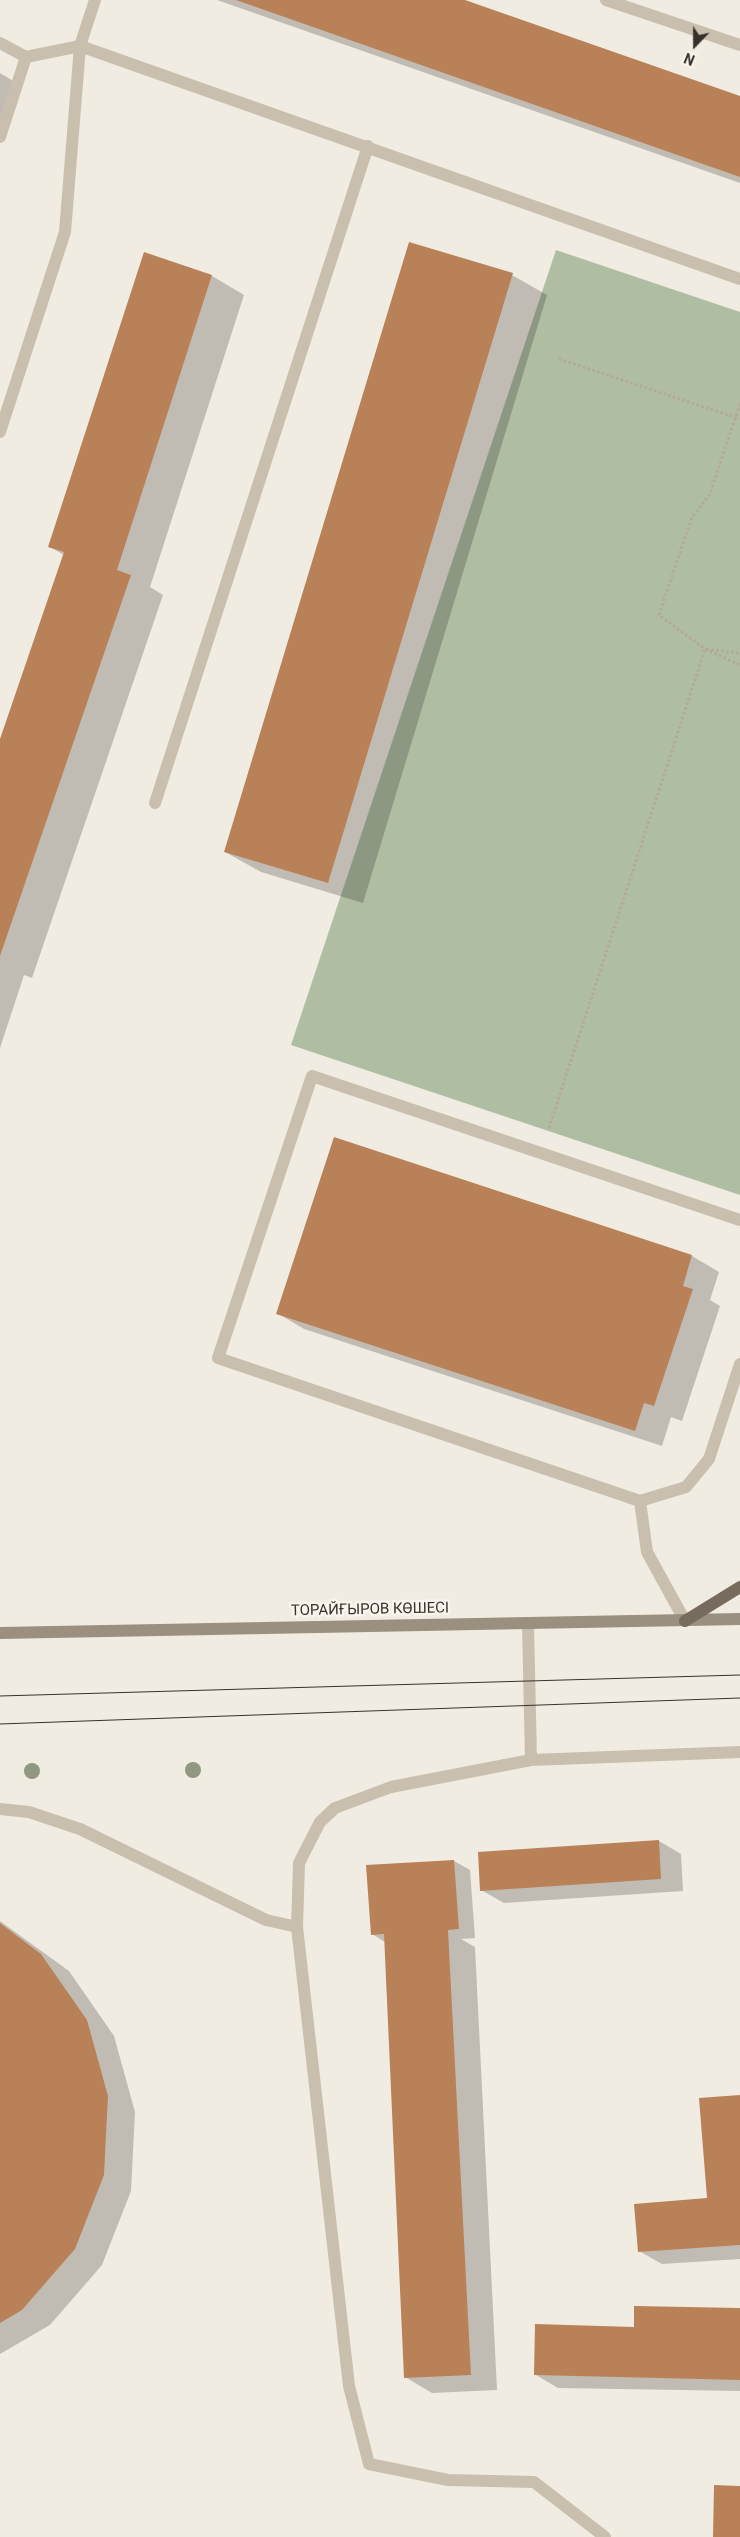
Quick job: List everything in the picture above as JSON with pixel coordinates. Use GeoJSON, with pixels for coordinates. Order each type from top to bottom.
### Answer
{"type":"FeatureCollection","features":[{"type":"Feature","properties":{"kind":"main road"},"geometry":{"type":"LineString","coordinates":[[685,1621],[740,1587]]}},
{"type":"Feature","properties":{"kind":"main road","name":"ТОРАЙҒЫРОВ КӨШЕСІ"},"geometry":{"type":"LineString","coordinates":[[0,1632],[740,1619]]}},
{"type":"Feature","properties":{"kind":"lane"},"geometry":{"type":"LineString","coordinates":[[0,432],[65,232],[80,46],[96,0]]}},
{"type":"Feature","properties":{"kind":"lane"},"geometry":{"type":"LineString","coordinates":[[606,0],[740,44]]}},
{"type":"Feature","properties":{"kind":"lane"},"geometry":{"type":"LineString","coordinates":[[0,43],[26,57],[80,46],[368,146],[740,279]]}},
{"type":"Feature","properties":{"kind":"lane"},"geometry":{"type":"LineString","coordinates":[[0,137],[26,57]]}},
{"type":"Feature","properties":{"kind":"lane"},"geometry":{"type":"LineString","coordinates":[[155,803],[368,146]]}},
{"type":"Feature","properties":{"kind":"lane"},"geometry":{"type":"LineString","coordinates":[[740,1220],[312,1076],[218,1358],[640,1501],[686,1487],[708,1459],[740,1364]]}},
{"type":"Feature","properties":{"kind":"lane"},"geometry":{"type":"LineString","coordinates":[[640,1501],[647,1552],[685,1621]]}},
{"type":"Feature","properties":{"kind":"lane"},"geometry":{"type":"LineString","coordinates":[[528,1623],[531,1760]]}},
{"type":"Feature","properties":{"kind":"lane"},"geometry":{"type":"LineString","coordinates":[[605,2537],[534,2482],[448,2480],[369,2464],[349,2386],[297,1927],[299,1862],[320,1822],[335,1808],[392,1787],[531,1760],[740,1752]]}},
{"type":"Feature","properties":{"kind":"lane"},"geometry":{"type":"LineString","coordinates":[[0,1809],[29,1812],[80,1829],[266,1920],[297,1927]]}},
{"type":"Feature","properties":{"kind":"path"},"geometry":{"type":"LineString","coordinates":[[559,359],[738,418]]}},
{"type":"Feature","properties":{"kind":"path"},"geometry":{"type":"LineString","coordinates":[[740,404],[738,418],[710,494],[692,516],[659,614],[705,649],[740,665]]}},
{"type":"Feature","properties":{"kind":"path"},"geometry":{"type":"LineString","coordinates":[[705,649],[740,652]]}},
{"type":"Feature","properties":{"kind":"path"},"geometry":{"type":"LineString","coordinates":[[548,1131],[705,649]]}},
{"type":"Feature","properties":{"kind":"green space"},"geometry":{"type":"Polygon","coordinates":[[[556,250],[740,312],[740,1195],[291,1045],[556,250]]]}},
{"type":"Feature","properties":{"kind":"building"},"geometry":{"type":"Polygon","coordinates":[[[236,0],[465,0],[740,96],[740,177],[236,0]]]}},
{"type":"Feature","properties":{"kind":"building"},"geometry":{"type":"Polygon","coordinates":[[[409,242],[513,273],[328,883],[224,852],[409,242]]]}},
{"type":"Feature","properties":{"kind":"building"},"geometry":{"type":"Polygon","coordinates":[[[144,252],[212,275],[117,570],[131,575],[0,956],[0,739],[64,552],[48,547],[144,252]]]}},
{"type":"Feature","properties":{"kind":"building"},"geometry":{"type":"Polygon","coordinates":[[[334,1137],[692,1255],[683,1286],[693,1289],[654,1406],[644,1403],[635,1431],[276,1314],[334,1137]]]}},
{"type":"Feature","properties":{"kind":"building"},"geometry":{"type":"Polygon","coordinates":[[[659,1840],[661,1879],[480,1891],[478,1852],[659,1840]]]}},
{"type":"Feature","properties":{"kind":"building"},"geometry":{"type":"Polygon","coordinates":[[[454,1860],[459,1929],[448,1930],[471,2375],[404,2378],[384,1934],[371,1935],[366,1865],[454,1860]]]}},
{"type":"Feature","properties":{"kind":"building"},"geometry":{"type":"Polygon","coordinates":[[[0,1923],[41,1954],[87,2020],[108,2096],[104,2175],[75,2249],[22,2310],[0,2323],[0,1923]]]}},
{"type":"Feature","properties":{"kind":"building"},"geometry":{"type":"Polygon","coordinates":[[[740,2095],[740,2245],[638,2252],[634,2204],[707,2198],[699,2098],[740,2095]]]}},
{"type":"Feature","properties":{"kind":"building"},"geometry":{"type":"Polygon","coordinates":[[[634,2306],[740,2308],[740,2380],[534,2375],[535,2324],[634,2327],[634,2306]]]}},
{"type":"Feature","properties":{"kind":"building"},"geometry":{"type":"Polygon","coordinates":[[[714,2485],[740,2486],[740,2537],[713,2537],[714,2485]]]}},
{"type":"Feature","properties":{"kind":"tram line"},"geometry":{"type":"LineString","coordinates":[[0,1696],[740,1675]]}},
{"type":"Feature","properties":{"kind":"tram line"},"geometry":{"type":"LineString","coordinates":[[0,1724],[740,1698]]}}]}
